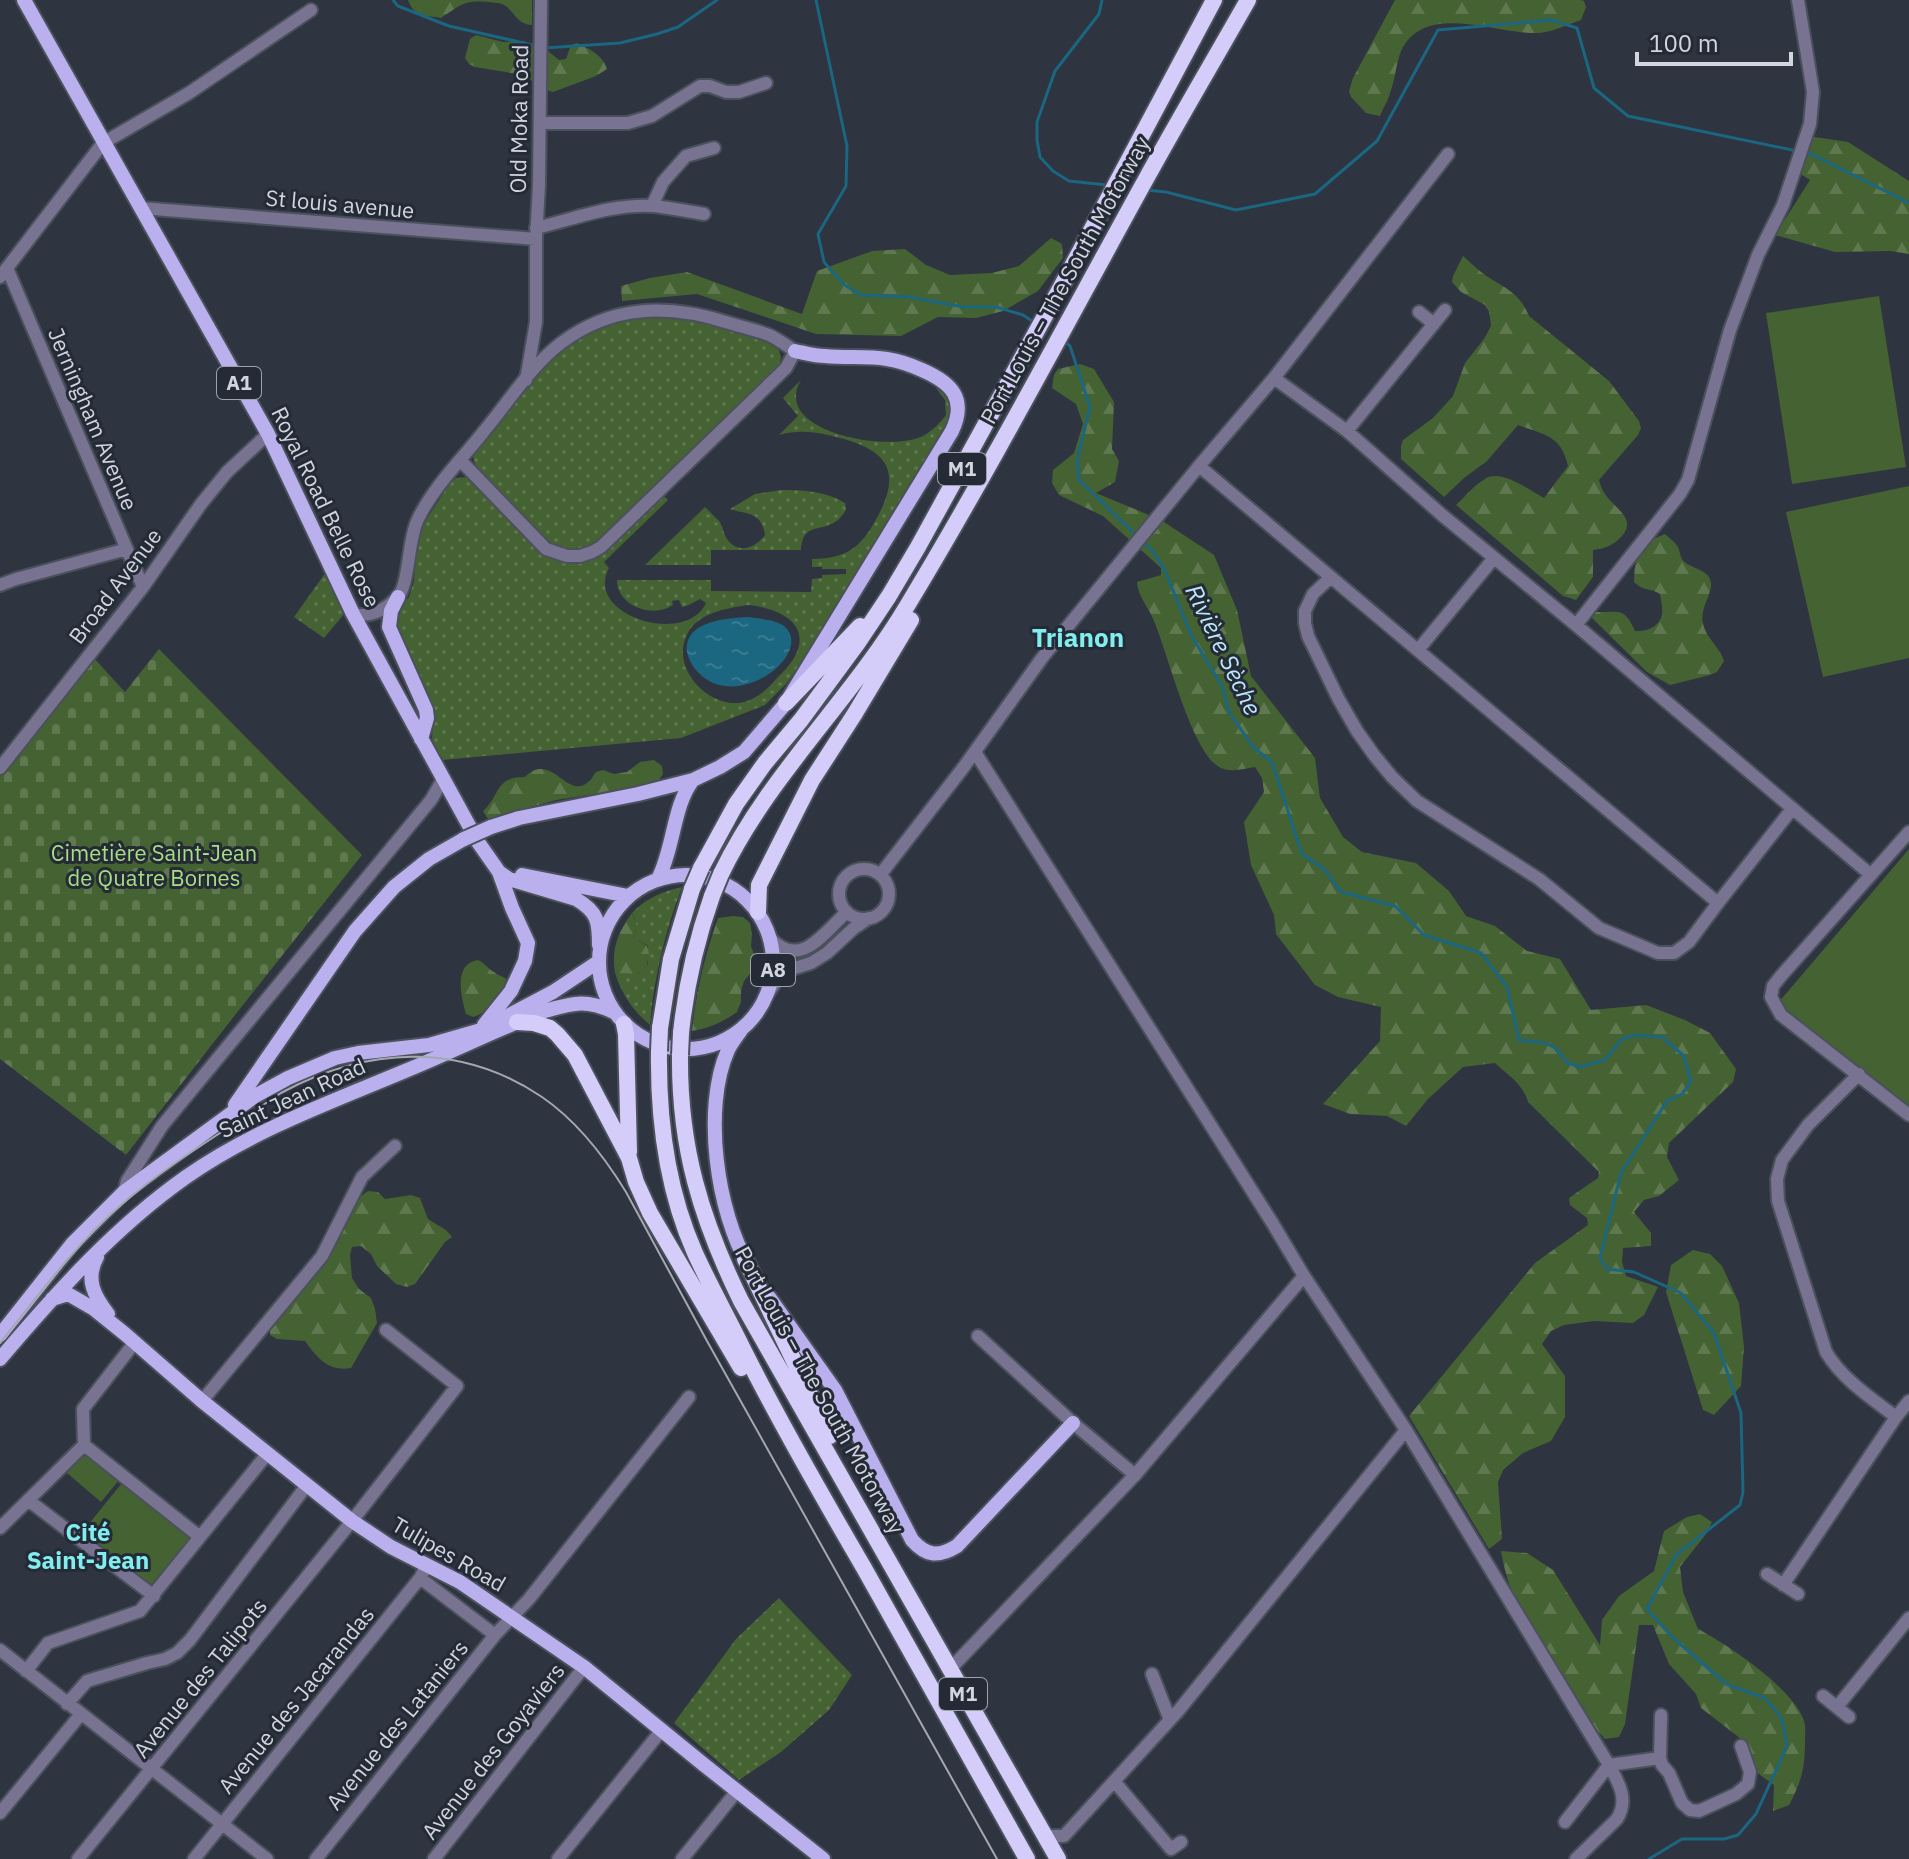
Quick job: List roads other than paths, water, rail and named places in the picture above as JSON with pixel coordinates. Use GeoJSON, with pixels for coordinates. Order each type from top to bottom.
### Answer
{"type":"FeatureCollection","features":[{"type":"Feature","properties":{"kind":"highway","name":"Port Louis – The South Motorway"},"geometry":{"type":"LineString","coordinates":[[1027,1859],[783,1429],[695,1252],[674,1191],[661,1123],[658,1086],[660,1028],[677,935],[692,889],[722,826],[750,782],[832,679],[889,596],[1044,318],[1214,0]]}},
{"type":"Feature","properties":{"kind":"highway","name":"Port Louis – The South Motorway"},"geometry":{"type":"LineString","coordinates":[[1051,1846],[741,1301],[715,1247],[687,1153],[682,1119],[681,1033],[690,970],[699,935],[732,852],[760,806],[881,647],[951,531],[1248,0]]}},
{"type":"Feature","properties":{"kind":"highway"},"geometry":{"type":"LineString","coordinates":[[758,912],[759,885],[812,780],[917,610],[951,531]]}},
{"type":"Feature","properties":{"kind":"highway"},"geometry":{"type":"LineString","coordinates":[[786,703],[889,596]]}},
{"type":"Feature","properties":{"kind":"highway"},"geometry":{"type":"LineString","coordinates":[[619,1018],[626,1034],[629,1158]]}},
{"type":"Feature","properties":{"kind":"highway"},"geometry":{"type":"LineString","coordinates":[[517,1022],[550,1028],[575,1055],[629,1158],[650,1213],[751,1385],[783,1429]]}},
{"type":"Feature","properties":{"kind":"highway"},"geometry":{"type":"LineString","coordinates":[[745,1259],[869,1512],[871,1527]]}},
{"type":"Feature","properties":{"kind":"highway"},"geometry":{"type":"LineString","coordinates":[[1051,1846],[1072,1859]]}},
{"type":"Feature","properties":{"kind":"main road","name":"Royal Road Belle Rose"},"geometry":{"type":"LineString","coordinates":[[24,0],[268,434],[353,614],[478,842],[497,869],[528,943],[525,961],[511,991],[482,1033]]}},
{"type":"Feature","properties":{"kind":"main road"},"geometry":{"type":"LineString","coordinates":[[228,1115],[355,931],[394,887],[429,859],[464,839],[519,818],[693,780],[744,752],[786,703],[952,431],[959,413],[951,388],[944,381],[902,362],[795,351]]}},
{"type":"Feature","properties":{"kind":"main road"},"geometry":{"type":"LineString","coordinates":[[398,597],[391,611],[389,627],[426,710],[421,739]]}},
{"type":"Feature","properties":{"kind":"main road"},"geometry":{"type":"LineString","coordinates":[[658,879],[668,856],[684,795],[693,780]]}},
{"type":"Feature","properties":{"kind":"main road"},"geometry":{"type":"LineString","coordinates":[[497,869],[628,896]]}},
{"type":"Feature","properties":{"kind":"main road"},"geometry":{"type":"LineString","coordinates":[[497,869],[509,879],[584,904],[599,922],[599,945]]}},
{"type":"Feature","properties":{"kind":"main road","name":"A8"},"geometry":{"type":"LineString","coordinates":[[228,1115],[288,1078],[335,1058],[429,1045],[482,1033],[578,1003],[599,1005],[641,1037],[661,1045],[682,1049],[723,1041],[741,1030],[758,1012],[769,992],[774,965],[771,939],[758,912],[738,892],[712,878],[693,875],[658,879],[628,896],[613,913],[599,945],[600,980],[605,997],[619,1018]]}},
{"type":"Feature","properties":{"kind":"main road","name":"A8"},"geometry":{"type":"LineString","coordinates":[[482,1033],[598,962]]}},
{"type":"Feature","properties":{"kind":"main road"},"geometry":{"type":"LineString","coordinates":[[741,1030],[729,1048],[722,1067],[714,1129],[726,1210],[745,1259],[767,1296],[835,1390],[912,1540],[932,1554],[945,1553],[957,1546],[1073,1423]]}},
{"type":"Feature","properties":{"kind":"main road","name":"Saint Jean Road"},"geometry":{"type":"LineString","coordinates":[[0,1359],[95,1253],[185,1178],[240,1144],[282,1123],[482,1033]]}},
{"type":"Feature","properties":{"kind":"main road","name":"Saint Jean Road"},"geometry":{"type":"LineString","coordinates":[[0,1335],[72,1244],[124,1192],[228,1115]]}},
{"type":"Feature","properties":{"kind":"main road"},"geometry":{"type":"LineString","coordinates":[[118,1232],[96,1258],[91,1268],[91,1280],[103,1308],[130,1338]]}},
{"type":"Feature","properties":{"kind":"main road","name":"Tulipes Road"},"geometry":{"type":"LineString","coordinates":[[52,1299],[68,1294],[74,1296],[130,1338],[202,1401],[352,1521],[423,1572],[460,1582],[584,1667],[737,1791],[805,1854],[823,1859]]}},
{"type":"Feature","properties":{"kind":"street","name":"Old Moka Road"},"geometry":{"type":"LineString","coordinates":[[526,380],[536,322],[541,0]]}},
{"type":"Feature","properties":{"kind":"street"},"geometry":{"type":"LineString","coordinates":[[1576,625],[1684,488],[1730,330],[1758,255],[1783,205],[1810,124],[1813,92],[1798,0]]}},
{"type":"Feature","properties":{"kind":"street"},"geometry":{"type":"LineString","coordinates":[[4,272],[103,143],[189,93],[311,10]]}},
{"type":"Feature","properties":{"kind":"street"},"geometry":{"type":"LineString","coordinates":[[540,123],[628,123],[652,116],[700,86],[739,92],[766,83]]}},
{"type":"Feature","properties":{"kind":"street"},"geometry":{"type":"LineString","coordinates":[[652,206],[663,182],[686,156],[714,148]]}},
{"type":"Feature","properties":{"kind":"street"},"geometry":{"type":"LineString","coordinates":[[880,875],[975,752],[1042,658],[1274,378],[1448,154]]}},
{"type":"Feature","properties":{"kind":"street","name":"St louis avenue"},"geometry":{"type":"LineString","coordinates":[[140,208],[536,234],[604,211],[652,206],[704,214]]}},
{"type":"Feature","properties":{"kind":"street","name":"Jerningham Avenue"},"geometry":{"type":"LineString","coordinates":[[4,272],[143,587]]}},
{"type":"Feature","properties":{"kind":"street"},"geometry":{"type":"LineString","coordinates":[[353,614],[370,615],[398,597],[405,578],[412,534],[419,517],[446,477],[526,380],[560,344],[577,333],[620,314],[643,310],[689,312],[771,336],[795,351],[786,368],[601,547],[580,556],[567,556],[546,549],[461,461]]}},
{"type":"Feature","properties":{"kind":"street"},"geometry":{"type":"LineString","coordinates":[[1347,431],[1445,310]]}},
{"type":"Feature","properties":{"kind":"street"},"geometry":{"type":"LineString","coordinates":[[1419,312],[1434,324]]}},
{"type":"Feature","properties":{"kind":"street"},"geometry":{"type":"LineString","coordinates":[[1274,378],[1347,431],[1871,875]]}},
{"type":"Feature","properties":{"kind":"street","name":"Broad Avenue"},"geometry":{"type":"LineString","coordinates":[[0,768],[143,587],[201,504],[227,472],[268,434]]}},
{"type":"Feature","properties":{"kind":"street"},"geometry":{"type":"LineString","coordinates":[[1199,466],[1718,903]]}},
{"type":"Feature","properties":{"kind":"street"},"geometry":{"type":"LineString","coordinates":[[0,585],[127,549]]}},
{"type":"Feature","properties":{"kind":"street"},"geometry":{"type":"LineString","coordinates":[[1418,650],[1494,558]]}},
{"type":"Feature","properties":{"kind":"street"},"geometry":{"type":"LineString","coordinates":[[1331,577],[1313,594],[1305,611],[1308,636],[1357,731],[1392,777],[1417,801],[1539,879],[1599,928],[1658,953],[1674,953],[1689,942],[1792,809]]}},
{"type":"Feature","properties":{"kind":"street"},"geometry":{"type":"LineString","coordinates":[[975,752],[1304,1276],[1406,1430],[1620,1785],[1623,1795],[1617,1819],[1576,1859]]}},
{"type":"Feature","properties":{"kind":"street"},"geometry":{"type":"LineString","coordinates":[[124,1192],[127,1181],[162,1126],[431,800],[442,781],[441,774]]}},
{"type":"Feature","properties":{"kind":"street"},"geometry":{"type":"LineString","coordinates":[[1909,832],[1781,976],[1773,986],[1771,997],[1781,1015],[1909,1115]]}},
{"type":"Feature","properties":{"kind":"street"},"geometry":{"type":"LineString","coordinates":[[769,992],[782,972],[811,963],[854,928],[884,909],[889,898],[887,885],[873,871],[858,870],[845,878],[839,891],[842,906],[853,916],[869,918]]}},
{"type":"Feature","properties":{"kind":"street"},"geometry":{"type":"LineString","coordinates":[[771,939],[779,947],[803,951],[847,912]]}},
{"type":"Feature","properties":{"kind":"street"},"geometry":{"type":"LineString","coordinates":[[1859,1074],[1808,1125],[1782,1160],[1777,1179],[1778,1201],[1826,1352],[1854,1384],[1896,1417]]}},
{"type":"Feature","properties":{"kind":"street"},"geometry":{"type":"LineString","coordinates":[[202,1401],[322,1256],[362,1177],[395,1146]]}},
{"type":"Feature","properties":{"kind":"street"},"geometry":{"type":"LineString","coordinates":[[953,1666],[1135,1475],[1304,1276]]}},
{"type":"Feature","properties":{"kind":"street","name":"Avenue des Talipots"},"geometry":{"type":"LineString","coordinates":[[78,1859],[352,1521],[457,1386],[386,1330]]}},
{"type":"Feature","properties":{"kind":"street"},"geometry":{"type":"LineString","coordinates":[[978,1336],[1135,1475]]}},
{"type":"Feature","properties":{"kind":"street"},"geometry":{"type":"LineString","coordinates":[[0,1528],[84,1445],[83,1409],[130,1338]]}},
{"type":"Feature","properties":{"kind":"street","name":"Avenue des Lataniers"},"geometry":{"type":"LineString","coordinates":[[316,1859],[689,1397]]}},
{"type":"Feature","properties":{"kind":"street"},"geometry":{"type":"LineString","coordinates":[[1783,1585],[1909,1401]]}},
{"type":"Feature","properties":{"kind":"street"},"geometry":{"type":"LineString","coordinates":[[1051,1846],[1064,1836],[1170,1720],[1406,1430]]}},
{"type":"Feature","properties":{"kind":"street"},"geometry":{"type":"LineString","coordinates":[[84,1445],[200,1537]]}},
{"type":"Feature","properties":{"kind":"street"},"geometry":{"type":"LineString","coordinates":[[26,1671],[48,1643],[140,1611],[268,1453]]}},
{"type":"Feature","properties":{"kind":"street"},"geometry":{"type":"LineString","coordinates":[[67,1704],[87,1681],[177,1653],[307,1485]]}},
{"type":"Feature","properties":{"kind":"street"},"geometry":{"type":"LineString","coordinates":[[28,1500],[154,1596]]}},
{"type":"Feature","properties":{"kind":"street"},"geometry":{"type":"LineString","coordinates":[[423,1572],[495,1635]]}},
{"type":"Feature","properties":{"kind":"street","name":"Avenue des Jacarandas"},"geometry":{"type":"LineString","coordinates":[[194,1859],[423,1572]]}},
{"type":"Feature","properties":{"kind":"street"},"geometry":{"type":"LineString","coordinates":[[1767,1574],[1798,1594]]}},
{"type":"Feature","properties":{"kind":"street"},"geometry":{"type":"LineString","coordinates":[[1837,1707],[1909,1618]]}},
{"type":"Feature","properties":{"kind":"street"},"geometry":{"type":"LineString","coordinates":[[2,1656],[26,1671],[267,1859]]}},
{"type":"Feature","properties":{"kind":"street","name":"Avenue des Goyaviers"},"geometry":{"type":"LineString","coordinates":[[434,1859],[584,1667]]}},
{"type":"Feature","properties":{"kind":"street"},"geometry":{"type":"LineString","coordinates":[[1152,1674],[1170,1720]]}},
{"type":"Feature","properties":{"kind":"street"},"geometry":{"type":"LineString","coordinates":[[1823,1696],[1849,1717]]}},
{"type":"Feature","properties":{"kind":"street"},"geometry":{"type":"LineString","coordinates":[[0,1813],[81,1714]]}},
{"type":"Feature","properties":{"kind":"street"},"geometry":{"type":"LineString","coordinates":[[1661,1715],[1660,1758],[1682,1803],[1690,1810],[1699,1811],[1736,1794],[1748,1784],[1750,1772],[1741,1746]]}},
{"type":"Feature","properties":{"kind":"street"},"geometry":{"type":"LineString","coordinates":[[558,1859],[661,1731]]}},
{"type":"Feature","properties":{"kind":"street"},"geometry":{"type":"LineString","coordinates":[[1565,1822],[1609,1765],[1660,1758]]}},
{"type":"Feature","properties":{"kind":"street"},"geometry":{"type":"LineString","coordinates":[[1114,1781],[1178,1850]]}},
{"type":"Feature","properties":{"kind":"street"},"geometry":{"type":"LineString","coordinates":[[682,1859],[737,1791]]}},
{"type":"Feature","properties":{"kind":"water"},"geometry":{"type":"Polygon","coordinates":[[[748,617],[784,626],[791,637],[790,649],[783,662],[755,682],[738,686],[720,685],[703,677],[688,656],[688,642],[692,634],[708,623],[748,617]]]}},
{"type":"Feature","properties":{"kind":"waterway","name":"Rivière Sèche"},"geometry":{"type":"LineString","coordinates":[[393,0],[398,6],[449,26],[537,46]]}},
{"type":"Feature","properties":{"kind":"waterway","name":"Rivière Sèche"},"geometry":{"type":"LineString","coordinates":[[544,48],[620,43],[657,34],[678,27],[717,0]]}},
{"type":"Feature","properties":{"kind":"waterway","name":"Rivière Sèche"},"geometry":{"type":"LineString","coordinates":[[816,0],[847,146],[846,186],[818,234],[824,262],[843,284],[861,295],[910,297],[963,307],[996,307],[1023,315],[1035,323]]}},
{"type":"Feature","properties":{"kind":"waterway"},"geometry":{"type":"LineString","coordinates":[[1102,0],[1099,14],[1055,71],[1037,122],[1037,140],[1040,157],[1053,171],[1069,181],[1107,185]]}},
{"type":"Feature","properties":{"kind":"waterway"},"geometry":{"type":"LineString","coordinates":[[1146,190],[1236,210],[1315,194],[1377,141],[1438,30],[1551,20],[1577,28],[1594,88],[1628,116],[1797,151]]}},
{"type":"Feature","properties":{"kind":"waterway"},"geometry":{"type":"LineString","coordinates":[[1804,152],[1909,203]]}},
{"type":"Feature","properties":{"kind":"waterway","name":"Rivière Sèche"},"geometry":{"type":"LineString","coordinates":[[1065,342],[1070,346],[1090,407],[1077,461],[1079,480],[1136,535]]}},
{"type":"Feature","properties":{"kind":"waterway","name":"Rivière Sèche"},"geometry":{"type":"LineString","coordinates":[[1142,540],[1164,568],[1191,635],[1222,686],[1229,712],[1253,747],[1272,762],[1302,854],[1325,870],[1341,892],[1395,906],[1424,935],[1481,953],[1507,987],[1519,1040],[1551,1046],[1566,1062],[1579,1067],[1605,1060],[1622,1039],[1635,1035],[1662,1037],[1684,1056],[1691,1082],[1682,1094],[1667,1101],[1621,1173],[1600,1258],[1607,1269],[1634,1272],[1681,1293],[1714,1333],[1741,1413],[1743,1492],[1740,1505],[1676,1555],[1647,1609],[1672,1637],[1726,1684],[1765,1698],[1782,1719],[1787,1746],[1756,1814],[1738,1835],[1724,1839],[1682,1839],[1649,1859]]}},
{"type":"Feature","properties":{"kind":"tram line"},"geometry":{"type":"LineString","coordinates":[[0,1343],[104,1220],[179,1161],[281,1093],[346,1066],[379,1059],[445,1059],[478,1066],[510,1079],[542,1097],[567,1117],[599,1152],[626,1192],[997,1859]]}},
{"type":"Feature","properties":{"kind":"district","name":"Trianon"},"geometry":{"type":"Point","coordinates":[1078,638]}},
{"type":"Feature","properties":{"kind":"district","name":"Cité Saint-Jean"},"geometry":{"type":"Point","coordinates":[88,1547]}},
{"type":"Feature","properties":{"kind":"park label","name":"Cimetière Saint-Jean de Quatre Bornes"},"geometry":{"type":"Point","coordinates":[154,866]}}]}
